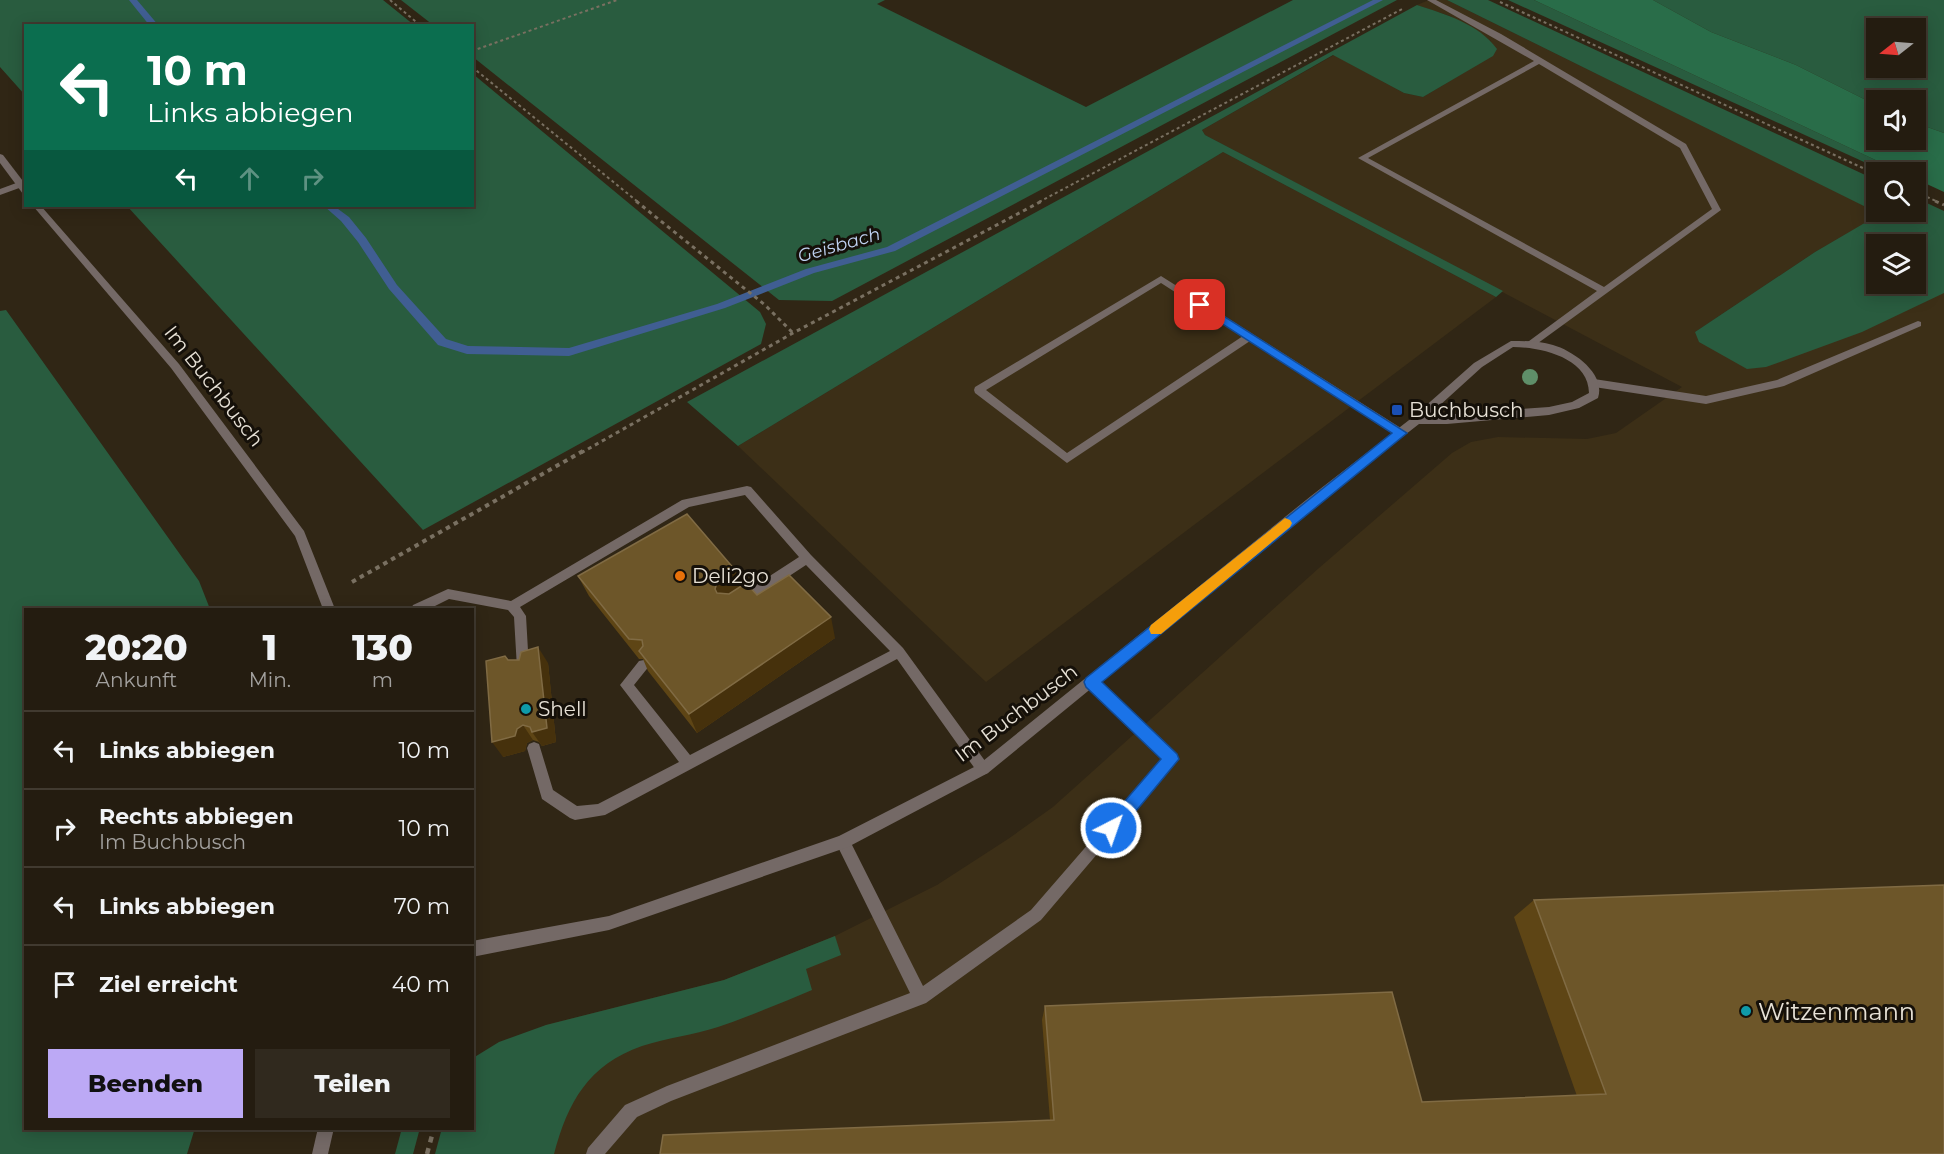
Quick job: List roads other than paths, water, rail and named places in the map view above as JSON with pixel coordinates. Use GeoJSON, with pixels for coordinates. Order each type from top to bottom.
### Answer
{"type":"FeatureCollection","features":[{"type":"Feature","properties":{"kind":"street"},"geometry":{"type":"LineString","coordinates":[[1431,0],[1683,146],[1717,210],[1530,344]]}},
{"type":"Feature","properties":{"kind":"street"},"geometry":{"type":"LineString","coordinates":[[1539,61],[1362,158],[1604,291]]}},
{"type":"Feature","properties":{"kind":"street"},"geometry":{"type":"LineString","coordinates":[[0,157],[22,188],[0,192]]}},
{"type":"Feature","properties":{"kind":"street","name":"Im Buchbusch"},"geometry":{"type":"LineString","coordinates":[[38,207],[175,366],[300,534],[329,608]]}},
{"type":"Feature","properties":{"kind":"street"},"geometry":{"type":"LineString","coordinates":[[1250,336],[1067,459],[979,390],[1161,279],[1250,336],[1400,433]]}},
{"type":"Feature","properties":{"kind":"street"},"geometry":{"type":"LineString","coordinates":[[1417,420],[1447,420],[1549,411],[1575,405],[1594,395],[1594,383],[1706,400],[1780,383],[1918,324]]}},
{"type":"Feature","properties":{"kind":"street","name":"Im Buchbusch"},"geometry":{"type":"LineString","coordinates":[[474,949],[609,923],[843,842],[983,769],[1417,420],[1478,365],[1511,345],[1530,344],[1552,348],[1586,370],[1594,383]]}},
{"type":"Feature","properties":{"kind":"street"},"geometry":{"type":"LineString","coordinates":[[512,606],[686,503],[747,490],[807,558],[899,652],[983,769]]}},
{"type":"Feature","properties":{"kind":"street"},"geometry":{"type":"LineString","coordinates":[[730,609],[807,558]]}},
{"type":"Feature","properties":{"kind":"street"},"geometry":{"type":"LineString","coordinates":[[419,608],[448,594],[512,606],[520,616],[523,669]]}},
{"type":"Feature","properties":{"kind":"street"},"geometry":{"type":"LineString","coordinates":[[534,748],[547,794],[575,813],[600,810],[899,652]]}},
{"type":"Feature","properties":{"kind":"street"},"geometry":{"type":"LineString","coordinates":[[644,665],[626,685],[688,763]]}},
{"type":"Feature","properties":{"kind":"street"},"geometry":{"type":"LineString","coordinates":[[594,1154],[631,1111],[666,1094],[920,997],[1036,915],[1171,759],[1091,682]]}},
{"type":"Feature","properties":{"kind":"street"},"geometry":{"type":"LineString","coordinates":[[843,842],[920,997]]}},
{"type":"Feature","properties":{"kind":"street"},"geometry":{"type":"LineString","coordinates":[[320,1154],[326,1130]]}},
{"type":"Feature","properties":{"kind":"waterway","name":"Geisbach"},"geometry":{"type":"LineString","coordinates":[[133,0],[153,24]]}},
{"type":"Feature","properties":{"kind":"waterway","name":"Geisbach"},"geometry":{"type":"LineString","coordinates":[[330,207],[345,219],[393,287],[442,342],[467,350],[569,352],[721,306],[810,271],[891,249],[1379,0]]}},
{"type":"Feature","properties":{"kind":"place","name":"Buchbusch"},"geometry":{"type":"Point","coordinates":[1397,410]}},
{"type":"Feature","properties":{"kind":"place","name":"Deli2go"},"geometry":{"type":"Point","coordinates":[680,576]}},
{"type":"Feature","properties":{"kind":"place","name":"Shell"},"geometry":{"type":"Point","coordinates":[526,709]}},
{"type":"Feature","properties":{"kind":"place","name":"Witzenmann"},"geometry":{"type":"Point","coordinates":[1746,1011]}}]}
